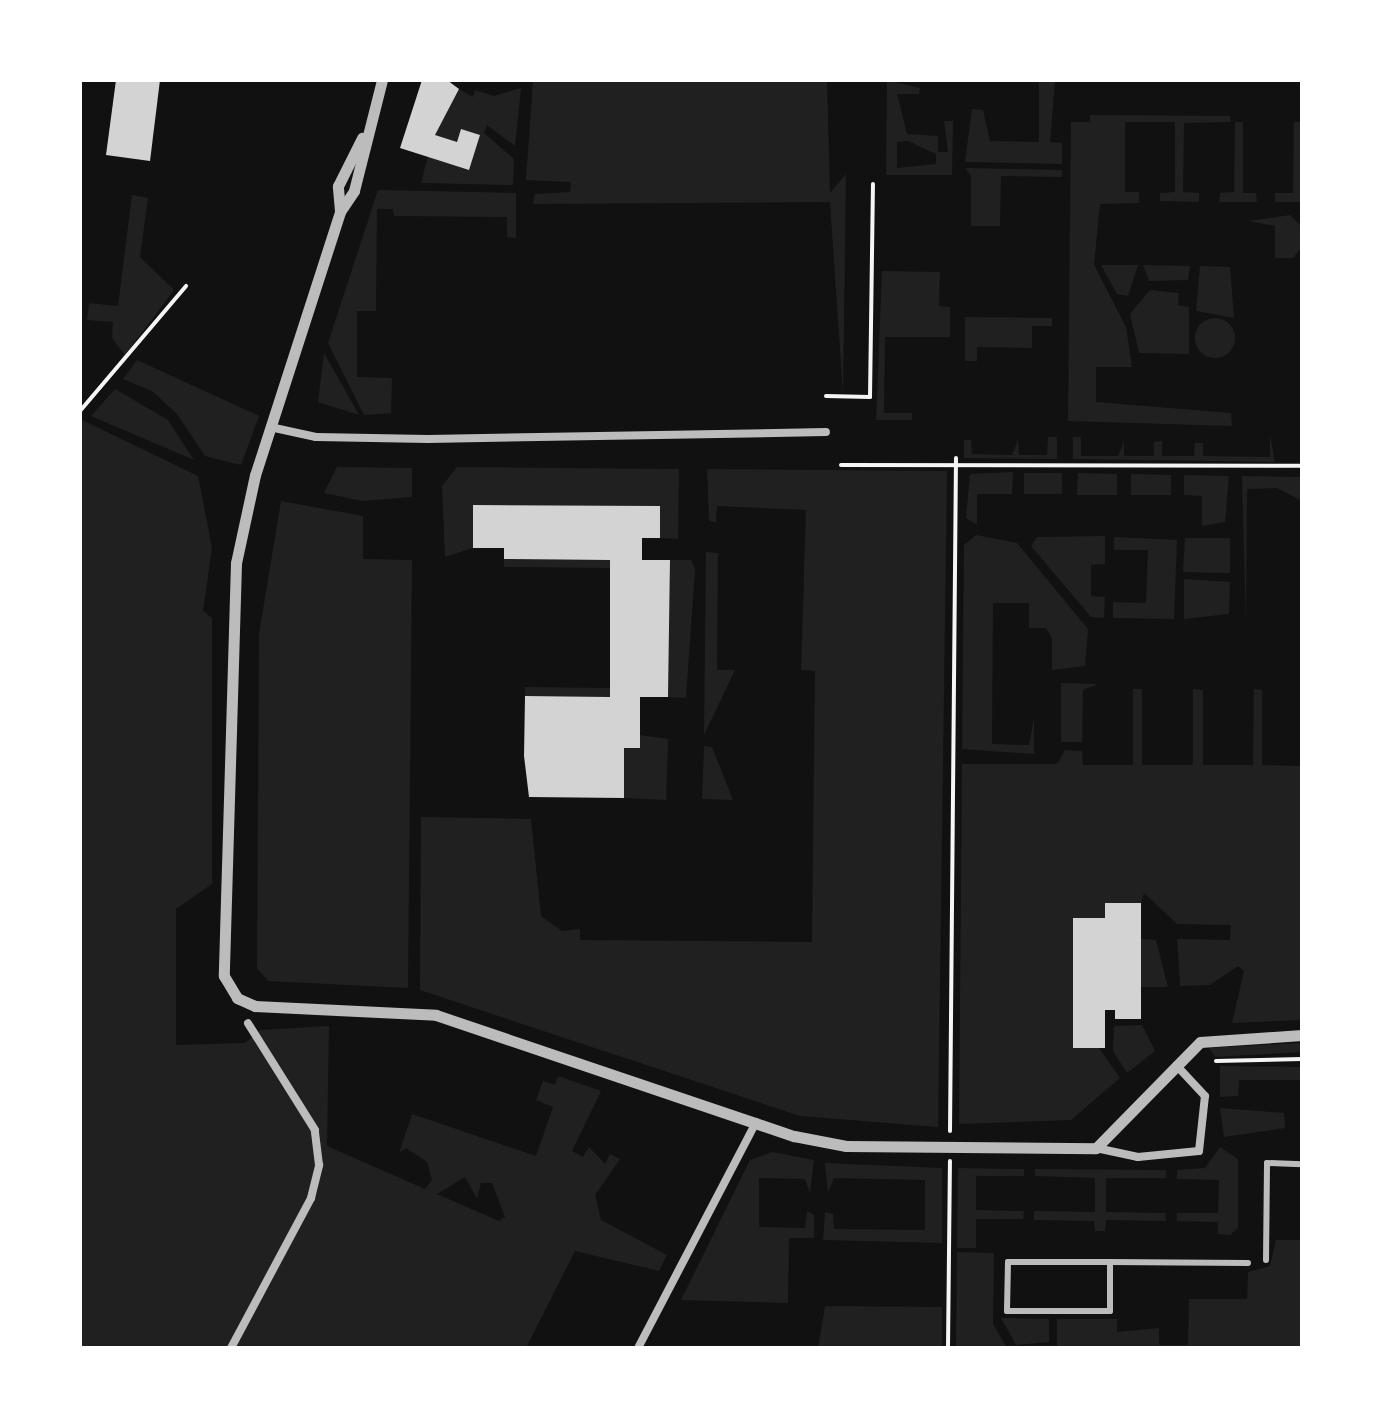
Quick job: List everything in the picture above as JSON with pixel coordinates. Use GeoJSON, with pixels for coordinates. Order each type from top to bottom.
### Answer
{"type":"FeatureCollection","features":[{"type":"Feature","properties":{"kind":"street"},"geometry":{"type":"LineString","coordinates":[[382,80],[365,134],[354,191],[340,212],[270,427],[243,523],[228,647],[224,976],[248,1005],[436,1015],[756,1122],[846,1146],[1096,1148],[1138,1157],[1199,1151],[1205,1096],[1176,1065]]}},
{"type":"Feature","properties":{"kind":"street"},"geometry":{"type":"LineString","coordinates":[[270,427],[316,437],[442,439],[826,432]]}},
{"type":"Feature","properties":{"kind":"street"},"geometry":{"type":"LineString","coordinates":[[231,1348],[311,1198],[319,1165],[315,1130],[248,1023]]}},
{"type":"Feature","properties":{"kind":"street"},"geometry":{"type":"LineString","coordinates":[[1096,1148],[1200,1042],[1221,1035],[1302,1035]]}},
{"type":"Feature","properties":{"kind":"street"},"geometry":{"type":"LineString","coordinates":[[638,1348],[756,1122]]}},
{"type":"Feature","properties":{"kind":"street"},"geometry":{"type":"LineString","coordinates":[[1266,1260],[1267,1163],[1302,1164]]}},
{"type":"Feature","properties":{"kind":"street"},"geometry":{"type":"LineString","coordinates":[[1110,1262],[1110,1311],[1052,1315],[1007,1311],[1008,1262],[1110,1262],[1248,1263]]}},
{"type":"Feature","properties":{"kind":"path"},"geometry":{"type":"LineString","coordinates":[[826,396],[870,397],[873,184]]}},
{"type":"Feature","properties":{"kind":"path"},"geometry":{"type":"LineString","coordinates":[[80,411],[186,286]]}},
{"type":"Feature","properties":{"kind":"path"},"geometry":{"type":"LineString","coordinates":[[950,1131],[956,458]]}},
{"type":"Feature","properties":{"kind":"path"},"geometry":{"type":"LineString","coordinates":[[841,465],[1302,466]]}},
{"type":"Feature","properties":{"kind":"path"},"geometry":{"type":"LineString","coordinates":[[1216,1061],[1302,1059]]}},
{"type":"Feature","properties":{"kind":"path"},"geometry":{"type":"LineString","coordinates":[[948,1348],[950,1163]]}},
{"type":"Feature","properties":{"kind":"shaded area"},"geometry":{"type":"Polygon","coordinates":[[[533,80],[827,80],[830,193],[846,174],[843,394],[830,202],[533,204],[535,194],[570,192],[571,182],[526,180],[533,80]]]}},
{"type":"Feature","properties":{"kind":"shaded area"},"geometry":{"type":"Polygon","coordinates":[[[887,80],[920,88],[919,94],[897,94],[907,134],[938,136],[938,152],[948,152],[944,121],[953,121],[952,175],[886,175],[887,80]],[[908,141],[897,142],[897,168],[936,164],[936,154],[908,141]]]}},
{"type":"Feature","properties":{"kind":"shaded area"},"geometry":{"type":"Polygon","coordinates":[[[1039,80],[1055,80],[1050,142],[1062,143],[1062,164],[965,162],[972,109],[983,110],[990,141],[1039,142],[1039,80]]]}},
{"type":"Feature","properties":{"kind":"shaded area"},"geometry":{"type":"Polygon","coordinates":[[[521,88],[515,146],[487,125],[484,133],[514,159],[513,185],[421,183],[428,156],[469,169],[480,135],[461,129],[457,142],[435,135],[459,89],[473,97],[475,90],[494,96],[521,88]]]}},
{"type":"Feature","properties":{"kind":"shaded area"},"geometry":{"type":"Polygon","coordinates":[[[1090,115],[1230,116],[1231,122],[1184,123],[1183,192],[1199,193],[1199,202],[1160,201],[1160,193],[1175,192],[1175,122],[1125,122],[1125,192],[1139,192],[1139,203],[1100,204],[1094,265],[1126,327],[1132,367],[1096,367],[1096,402],[1231,413],[1232,426],[1068,421],[1071,122],[1090,122],[1090,115]]]}},
{"type":"Feature","properties":{"kind":"shaded area"},"geometry":{"type":"Polygon","coordinates":[[[1235,122],[1243,122],[1243,193],[1256,193],[1257,202],[1219,202],[1220,193],[1234,192],[1235,122]]]}},
{"type":"Feature","properties":{"kind":"shaded area"},"geometry":{"type":"Polygon","coordinates":[[[1294,122],[1302,122],[1302,202],[1275,202],[1275,193],[1293,193],[1294,122]]]}},
{"type":"Feature","properties":{"kind":"shaded area"},"geometry":{"type":"Polygon","coordinates":[[[965,168],[1062,170],[1062,177],[1001,176],[1000,226],[971,226],[971,176],[965,168]]]}},
{"type":"Feature","properties":{"kind":"shaded area"},"geometry":{"type":"Polygon","coordinates":[[[378,190],[516,193],[516,238],[507,237],[507,217],[394,216],[393,209],[377,209],[376,311],[357,311],[357,377],[392,378],[391,413],[364,415],[328,343],[378,190]]]}},
{"type":"Feature","properties":{"kind":"shaded area"},"geometry":{"type":"Polygon","coordinates":[[[132,195],[148,198],[140,257],[174,290],[125,355],[112,338],[113,322],[87,320],[89,303],[118,306],[132,195]]]}},
{"type":"Feature","properties":{"kind":"shaded area"},"geometry":{"type":"Polygon","coordinates":[[[1290,215],[1302,227],[1302,247],[1293,258],[1275,258],[1275,226],[1249,221],[1290,215]]]}},
{"type":"Feature","properties":{"kind":"shaded area"},"geometry":{"type":"Polygon","coordinates":[[[1101,265],[1138,265],[1128,296],[1117,294],[1101,265]]]}},
{"type":"Feature","properties":{"kind":"shaded area"},"geometry":{"type":"Polygon","coordinates":[[[1143,265],[1190,266],[1188,280],[1149,281],[1143,265]]]}},
{"type":"Feature","properties":{"kind":"shaded area"},"geometry":{"type":"Polygon","coordinates":[[[1200,266],[1230,267],[1234,318],[1196,311],[1200,266]]]}},
{"type":"Feature","properties":{"kind":"shaded area"},"geometry":{"type":"Polygon","coordinates":[[[882,271],[940,272],[939,306],[950,307],[950,337],[885,337],[884,413],[912,413],[912,420],[876,420],[882,271]]]}},
{"type":"Feature","properties":{"kind":"shaded area"},"geometry":{"type":"Polygon","coordinates":[[[1150,290],[1179,293],[1178,305],[1189,307],[1189,354],[1139,353],[1130,314],[1150,290]]]}},
{"type":"Feature","properties":{"kind":"shaded area"},"geometry":{"type":"Polygon","coordinates":[[[965,317],[1052,318],[1052,326],[1032,326],[1032,348],[977,347],[977,361],[965,361],[965,317]]]}},
{"type":"Feature","properties":{"kind":"shaded area"},"geometry":{"type":"Polygon","coordinates":[[[1215,318],[1229,324],[1235,338],[1229,352],[1215,358],[1201,352],[1195,338],[1201,324],[1215,318]]]}},
{"type":"Feature","properties":{"kind":"shaded area"},"geometry":{"type":"Polygon","coordinates":[[[324,353],[359,415],[318,402],[324,353]]]}},
{"type":"Feature","properties":{"kind":"shaded area"},"geometry":{"type":"Polygon","coordinates":[[[137,360],[259,416],[241,465],[205,456],[177,414],[152,391],[123,379],[137,360]]]}},
{"type":"Feature","properties":{"kind":"shaded area"},"geometry":{"type":"Polygon","coordinates":[[[115,389],[168,420],[194,460],[91,416],[115,389]]]}},
{"type":"Feature","properties":{"kind":"shaded area"},"geometry":{"type":"Polygon","coordinates":[[[80,419],[198,476],[212,548],[203,611],[212,618],[212,884],[176,909],[176,1045],[245,1043],[260,1030],[329,1026],[327,1146],[425,1189],[432,1180],[427,1162],[406,1148],[399,1153],[412,1114],[536,1156],[553,1107],[536,1100],[543,1081],[555,1085],[558,1076],[601,1091],[572,1151],[583,1157],[589,1147],[605,1164],[610,1154],[620,1159],[595,1195],[601,1220],[667,1255],[659,1271],[575,1251],[526,1348],[80,1348],[80,419]],[[465,1177],[437,1194],[499,1221],[505,1217],[492,1183],[481,1183],[477,1199],[465,1177]]]}},
{"type":"Feature","properties":{"kind":"shaded area"},"geometry":{"type":"Polygon","coordinates":[[[1270,436],[1275,462],[1073,459],[1073,437],[1081,437],[1081,456],[1118,456],[1124,441],[1124,456],[1154,456],[1154,442],[1162,441],[1162,456],[1194,456],[1195,443],[1203,443],[1203,456],[1270,457],[1270,436]]]}},
{"type":"Feature","properties":{"kind":"shaded area"},"geometry":{"type":"Polygon","coordinates":[[[1048,437],[1057,437],[1057,459],[964,458],[964,440],[971,440],[972,454],[1012,455],[1018,440],[1019,455],[1047,455],[1048,437]]]}},
{"type":"Feature","properties":{"kind":"shaded area"},"geometry":{"type":"Polygon","coordinates":[[[337,467],[412,468],[412,497],[362,501],[324,493],[337,467]]]}},
{"type":"Feature","properties":{"kind":"shaded area"},"geometry":{"type":"Polygon","coordinates":[[[457,467],[679,469],[678,539],[660,538],[660,506],[473,505],[473,548],[445,557],[442,486],[457,467]]]}},
{"type":"Feature","properties":{"kind":"shaded area"},"geometry":{"type":"Polygon","coordinates":[[[707,469],[947,471],[938,1127],[800,1116],[420,990],[421,817],[531,819],[541,916],[562,931],[580,929],[580,940],[812,942],[815,671],[801,670],[806,510],[717,506],[716,523],[709,520],[707,469]]]}},
{"type":"Feature","properties":{"kind":"shaded area"},"geometry":{"type":"Polygon","coordinates":[[[1013,472],[1012,494],[977,494],[977,525],[966,518],[970,474],[1013,472]]]}},
{"type":"Feature","properties":{"kind":"shaded area"},"geometry":{"type":"Polygon","coordinates":[[[1024,473],[1062,473],[1062,494],[1024,494],[1024,473]]]}},
{"type":"Feature","properties":{"kind":"shaded area"},"geometry":{"type":"Polygon","coordinates":[[[1078,473],[1117,474],[1117,495],[1077,495],[1078,473]]]}},
{"type":"Feature","properties":{"kind":"shaded area"},"geometry":{"type":"Polygon","coordinates":[[[1131,474],[1171,475],[1171,495],[1131,495],[1131,474]]]}},
{"type":"Feature","properties":{"kind":"shaded area"},"geometry":{"type":"Polygon","coordinates":[[[1184,475],[1229,476],[1225,522],[1202,526],[1202,496],[1184,495],[1184,475]]]}},
{"type":"Feature","properties":{"kind":"shaded area"},"geometry":{"type":"Polygon","coordinates":[[[1242,476],[1302,477],[1302,501],[1277,488],[1247,489],[1246,623],[1242,476]]]}},
{"type":"Feature","properties":{"kind":"shaded area"},"geometry":{"type":"Polygon","coordinates":[[[281,501],[363,516],[363,559],[412,560],[408,988],[268,981],[257,968],[259,634],[281,501]]]}},
{"type":"Feature","properties":{"kind":"shaded area"},"geometry":{"type":"Polygon","coordinates":[[[976,535],[1017,543],[1088,629],[1085,666],[1052,670],[1052,638],[1046,628],[1029,628],[1029,603],[993,603],[992,744],[1029,745],[1034,718],[1034,754],[962,749],[964,545],[976,535]]]}},
{"type":"Feature","properties":{"kind":"shaded area"},"geometry":{"type":"Polygon","coordinates":[[[1105,536],[1105,564],[1091,565],[1091,596],[1105,597],[1104,618],[1091,617],[1031,546],[1037,537],[1105,536]]]}},
{"type":"Feature","properties":{"kind":"shaded area"},"geometry":{"type":"Polygon","coordinates":[[[1114,537],[1177,540],[1174,619],[1113,618],[1113,602],[1146,603],[1148,550],[1114,550],[1114,537]]]}},
{"type":"Feature","properties":{"kind":"shaded area"},"geometry":{"type":"Polygon","coordinates":[[[1185,538],[1230,538],[1230,573],[1183,572],[1185,538]]]}},
{"type":"Feature","properties":{"kind":"shaded area"},"geometry":{"type":"Polygon","coordinates":[[[706,552],[718,553],[717,670],[735,670],[704,735],[706,552]]]}},
{"type":"Feature","properties":{"kind":"shaded area"},"geometry":{"type":"Polygon","coordinates":[[[504,559],[610,560],[610,568],[504,567],[504,559]]]}},
{"type":"Feature","properties":{"kind":"shaded area"},"geometry":{"type":"Polygon","coordinates":[[[670,560],[691,560],[695,569],[686,698],[668,697],[670,560]]]}},
{"type":"Feature","properties":{"kind":"shaded area"},"geometry":{"type":"Polygon","coordinates":[[[1184,579],[1230,582],[1229,614],[1184,619],[1184,579]]]}},
{"type":"Feature","properties":{"kind":"shaded area"},"geometry":{"type":"Polygon","coordinates":[[[1061,683],[1098,684],[1083,690],[1082,742],[1061,742],[1061,683]]]}},
{"type":"Feature","properties":{"kind":"shaded area"},"geometry":{"type":"Polygon","coordinates":[[[525,687],[610,688],[610,697],[525,696],[525,687]]]}},
{"type":"Feature","properties":{"kind":"shaded area"},"geometry":{"type":"Polygon","coordinates":[[[1133,689],[1142,689],[1142,765],[1193,765],[1193,689],[1203,690],[1203,765],[1253,765],[1254,689],[1262,690],[1262,765],[1302,766],[1302,1020],[1232,1023],[1244,971],[1238,966],[1210,985],[1180,986],[1177,939],[1230,940],[1231,925],[1177,924],[1144,893],[1141,903],[1106,903],[1105,918],[1073,919],[1073,1048],[1099,1048],[1120,1078],[1071,1120],[959,1124],[962,764],[1057,764],[1065,750],[1082,751],[1083,765],[1133,765],[1133,689]]]}},
{"type":"Feature","properties":{"kind":"shaded area"},"geometry":{"type":"Polygon","coordinates":[[[640,735],[668,739],[666,800],[624,798],[624,748],[640,748],[640,735]]]}},
{"type":"Feature","properties":{"kind":"shaded area"},"geometry":{"type":"Polygon","coordinates":[[[704,746],[712,747],[733,800],[702,799],[704,746]]]}},
{"type":"Feature","properties":{"kind":"shaded area"},"geometry":{"type":"Polygon","coordinates":[[[1141,939],[1156,940],[1168,987],[1141,987],[1141,939]]]}},
{"type":"Feature","properties":{"kind":"shaded area"},"geometry":{"type":"Polygon","coordinates":[[[1142,1025],[1155,1051],[1127,1073],[1113,1051],[1114,1026],[1142,1025]]]}},
{"type":"Feature","properties":{"kind":"shaded area"},"geometry":{"type":"Polygon","coordinates":[[[1302,1043],[1302,1052],[1215,1057],[1209,1048],[1302,1043]]]}},
{"type":"Feature","properties":{"kind":"shaded area"},"geometry":{"type":"Polygon","coordinates":[[[1220,1066],[1302,1067],[1302,1080],[1239,1080],[1238,1096],[1220,1097],[1220,1066]]]}},
{"type":"Feature","properties":{"kind":"shaded area"},"geometry":{"type":"Polygon","coordinates":[[[1220,1108],[1284,1113],[1285,1128],[1224,1137],[1220,1108]]]}},
{"type":"Feature","properties":{"kind":"shaded area"},"geometry":{"type":"Polygon","coordinates":[[[1220,1147],[1238,1159],[1238,1228],[1230,1235],[1218,1234],[1218,1222],[1177,1221],[1177,1213],[1218,1213],[1219,1180],[1177,1179],[1177,1170],[1205,1168],[1220,1147]]]}},
{"type":"Feature","properties":{"kind":"shaded area"},"geometry":{"type":"Polygon","coordinates":[[[772,1152],[814,1160],[810,1193],[805,1179],[759,1178],[759,1227],[805,1228],[807,1211],[814,1215],[814,1238],[789,1238],[788,1303],[681,1300],[750,1160],[772,1152]]]}},
{"type":"Feature","properties":{"kind":"shaded area"},"geometry":{"type":"Polygon","coordinates":[[[825,1163],[942,1168],[942,1243],[823,1240],[825,1212],[833,1214],[834,1229],[925,1230],[925,1180],[834,1178],[828,1193],[825,1163]]]}},
{"type":"Feature","properties":{"kind":"shaded area"},"geometry":{"type":"Polygon","coordinates":[[[958,1168],[1024,1169],[1024,1176],[976,1176],[976,1210],[1024,1211],[1023,1219],[976,1219],[976,1248],[957,1248],[958,1168]]]}},
{"type":"Feature","properties":{"kind":"shaded area"},"geometry":{"type":"Polygon","coordinates":[[[1035,1169],[1166,1170],[1166,1178],[1106,1178],[1106,1212],[1165,1213],[1166,1221],[1106,1220],[1105,1231],[1095,1231],[1094,1221],[1034,1220],[1034,1211],[1095,1212],[1095,1178],[1035,1176],[1035,1169]]]}},
{"type":"Feature","properties":{"kind":"shaded area"},"geometry":{"type":"Polygon","coordinates":[[[1276,1240],[1302,1240],[1302,1348],[1057,1347],[1057,1319],[1117,1319],[1117,1332],[1159,1328],[1159,1345],[1188,1345],[1189,1299],[1247,1299],[1248,1272],[1270,1266],[1276,1240]]]}},
{"type":"Feature","properties":{"kind":"shaded area"},"geometry":{"type":"Polygon","coordinates":[[[957,1252],[994,1253],[993,1324],[1007,1348],[956,1348],[957,1252]]]}},
{"type":"Feature","properties":{"kind":"shaded area"},"geometry":{"type":"Polygon","coordinates":[[[825,1306],[942,1307],[942,1348],[818,1348],[825,1306]]]}},
{"type":"Feature","properties":{"kind":"shaded area"},"geometry":{"type":"Polygon","coordinates":[[[1001,1318],[1049,1319],[1049,1342],[1016,1345],[1001,1318]]]}},
{"type":"Feature","properties":{"kind":"building"},"geometry":{"type":"Polygon","coordinates":[[[116,80],[160,80],[150,161],[106,155],[116,80]]]}},
{"type":"Feature","properties":{"kind":"building"},"geometry":{"type":"Polygon","coordinates":[[[422,80],[447,80],[459,89],[435,135],[457,142],[461,129],[480,135],[469,170],[400,148],[422,80]]]}},
{"type":"Feature","properties":{"kind":"building"},"geometry":{"type":"Polygon","coordinates":[[[473,505],[660,506],[660,538],[642,538],[642,560],[670,560],[668,697],[640,697],[640,748],[624,748],[624,798],[529,797],[524,756],[525,696],[610,697],[610,560],[504,559],[504,548],[473,548],[473,505]]]}},
{"type":"Feature","properties":{"kind":"building"},"geometry":{"type":"Polygon","coordinates":[[[1105,903],[1141,903],[1141,1019],[1115,1019],[1115,1010],[1105,1010],[1105,1048],[1073,1048],[1073,918],[1105,918],[1105,903]]]}}]}
